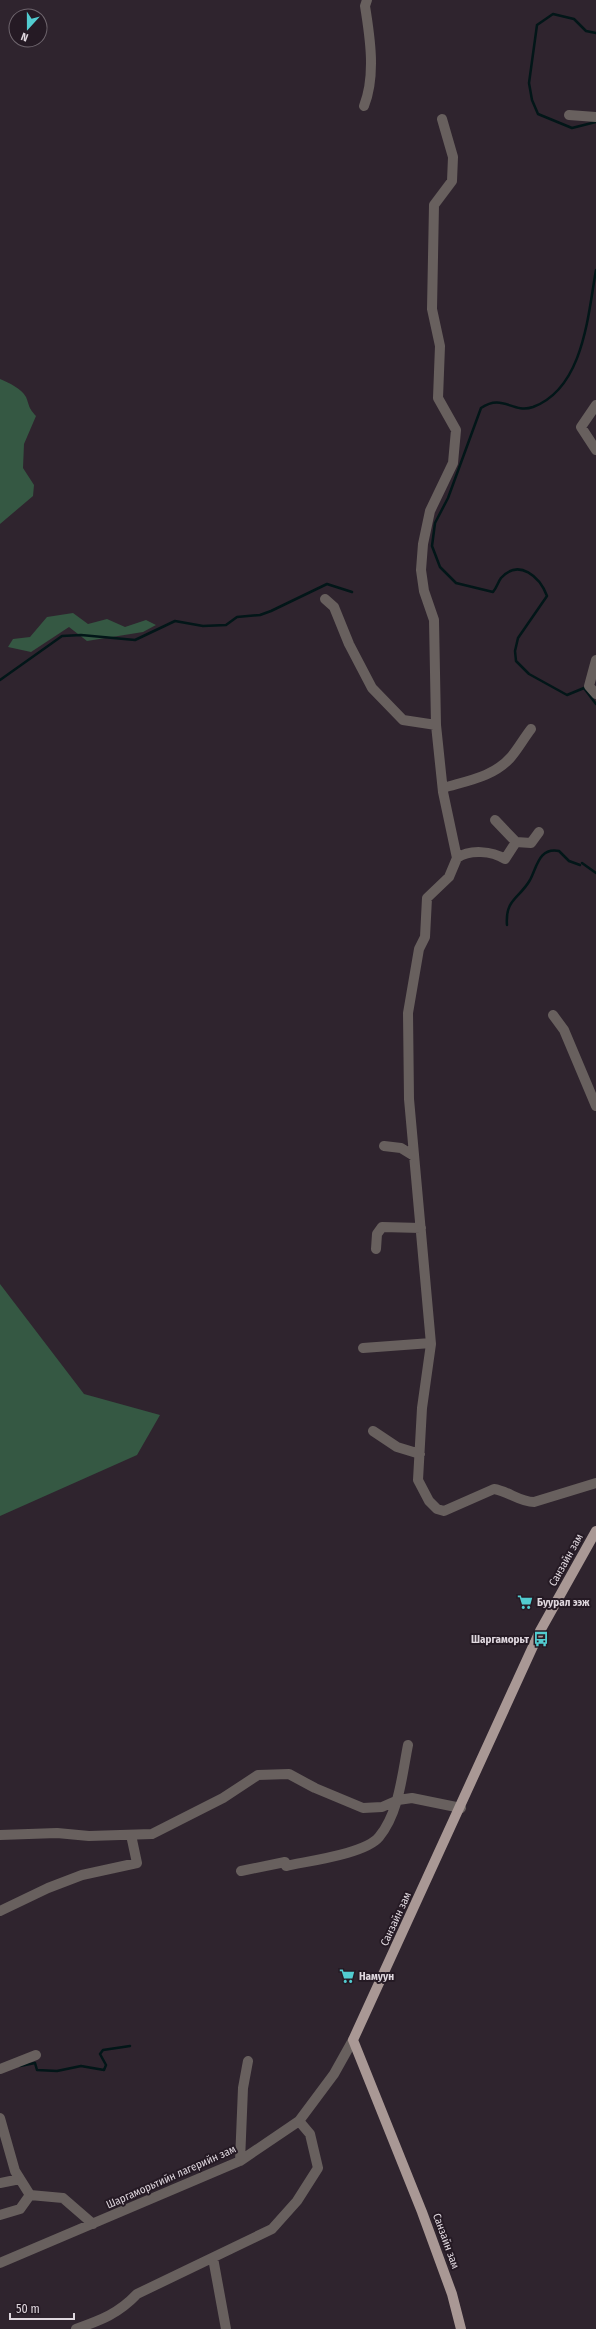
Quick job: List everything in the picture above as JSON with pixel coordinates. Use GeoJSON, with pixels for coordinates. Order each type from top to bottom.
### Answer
{"type":"FeatureCollection","features":[{"type":"Feature","properties":{"kind":"main road","name":"Санзайн зам"},"geometry":{"type":"LineString","coordinates":[[461,2329],[452,2294],[422,2212],[353,2040],[461,1808],[540,1631],[596,1531]]}},
{"type":"Feature","properties":{"kind":"street"},"geometry":{"type":"LineString","coordinates":[[364,106],[369,92],[370,78],[365,6],[367,0]]}},
{"type":"Feature","properties":{"kind":"street"},"geometry":{"type":"LineString","coordinates":[[569,115],[596,117]]}},
{"type":"Feature","properties":{"kind":"street"},"geometry":{"type":"LineString","coordinates":[[442,119],[453,157],[452,181],[434,205],[432,309],[440,346],[438,398],[456,430],[453,463],[430,511],[423,544],[421,570],[424,591],[434,620],[436,725],[443,788],[457,858]]}},
{"type":"Feature","properties":{"kind":"street"},"geometry":{"type":"LineString","coordinates":[[596,405],[581,427],[596,450]]}},
{"type":"Feature","properties":{"kind":"street"},"geometry":{"type":"LineString","coordinates":[[325,599],[334,607],[349,644],[372,688],[403,720],[436,725]]}},
{"type":"Feature","properties":{"kind":"street"},"geometry":{"type":"LineString","coordinates":[[596,660],[589,686],[596,694]]}},
{"type":"Feature","properties":{"kind":"street"},"geometry":{"type":"LineString","coordinates":[[443,788],[486,775],[502,766],[511,757],[531,729]]}},
{"type":"Feature","properties":{"kind":"street"},"geometry":{"type":"LineString","coordinates":[[495,820],[516,842],[531,843],[539,832]]}},
{"type":"Feature","properties":{"kind":"street"},"geometry":{"type":"LineString","coordinates":[[516,842],[505,859],[494,853],[463,854],[457,858],[449,877],[427,898],[425,937],[419,949],[408,1013],[410,1099],[431,1343],[422,1408],[418,1480],[429,1501],[437,1509],[444,1511],[494,1489],[503,1490],[528,1502],[534,1502],[596,1483]]}},
{"type":"Feature","properties":{"kind":"street"},"geometry":{"type":"LineString","coordinates":[[553,1015],[564,1030],[596,1106]]}},
{"type":"Feature","properties":{"kind":"street"},"geometry":{"type":"LineString","coordinates":[[384,1146],[401,1148],[414,1156]]}},
{"type":"Feature","properties":{"kind":"street"},"geometry":{"type":"LineString","coordinates":[[376,1249],[377,1234],[382,1227],[421,1228]]}},
{"type":"Feature","properties":{"kind":"street"},"geometry":{"type":"LineString","coordinates":[[363,1348],[431,1343]]}},
{"type":"Feature","properties":{"kind":"street"},"geometry":{"type":"LineString","coordinates":[[373,1431],[397,1447],[420,1454]]}},
{"type":"Feature","properties":{"kind":"street"},"geometry":{"type":"LineString","coordinates":[[241,1871],[285,1862],[286,1866],[356,1851],[378,1838],[398,1800],[408,1745]]}},
{"type":"Feature","properties":{"kind":"street"},"geometry":{"type":"LineString","coordinates":[[0,1836],[56,1832],[90,1836],[152,1834],[223,1798],[258,1775],[289,1774],[363,1808],[382,1807],[398,1800],[412,1798],[461,1808]]}},
{"type":"Feature","properties":{"kind":"street"},"geometry":{"type":"LineString","coordinates":[[0,1911],[48,1888],[82,1875],[137,1863],[131,1835]]}},
{"type":"Feature","properties":{"kind":"street","name":"Шаргаморьтийн лагерийн зам"},"geometry":{"type":"LineString","coordinates":[[0,2263],[240,2161],[300,2121],[334,2074],[353,2040]]}},
{"type":"Feature","properties":{"kind":"street"},"geometry":{"type":"LineString","coordinates":[[0,2069],[36,2055]]}},
{"type":"Feature","properties":{"kind":"street"},"geometry":{"type":"LineString","coordinates":[[240,2161],[243,2088],[248,2062]]}},
{"type":"Feature","properties":{"kind":"street"},"geometry":{"type":"LineString","coordinates":[[0,2118],[3,2140],[14,2171],[30,2195]]}},
{"type":"Feature","properties":{"kind":"street"},"geometry":{"type":"LineString","coordinates":[[76,2329],[108,2318],[138,2294],[272,2229],[298,2201],[318,2168],[310,2134],[300,2121]]}},
{"type":"Feature","properties":{"kind":"street"},"geometry":{"type":"LineString","coordinates":[[0,2183],[20,2179]]}},
{"type":"Feature","properties":{"kind":"street"},"geometry":{"type":"LineString","coordinates":[[30,2195],[63,2198],[93,2224]]}},
{"type":"Feature","properties":{"kind":"street"},"geometry":{"type":"LineString","coordinates":[[0,2215],[20,2209],[30,2195]]}},
{"type":"Feature","properties":{"kind":"street"},"geometry":{"type":"LineString","coordinates":[[213,2258],[226,2329]]}},
{"type":"Feature","properties":{"kind":"green space"},"geometry":{"type":"Polygon","coordinates":[[[0,379],[14,386],[24,394],[30,409],[36,416],[24,444],[23,468],[34,485],[33,496],[0,524],[0,379]]]}},
{"type":"Feature","properties":{"kind":"green space"},"geometry":{"type":"Polygon","coordinates":[[[73,613],[88,624],[107,619],[125,627],[146,620],[156,625],[143,632],[87,641],[69,627],[31,652],[8,647],[13,639],[30,637],[47,617],[73,613]]]}},
{"type":"Feature","properties":{"kind":"green space"},"geometry":{"type":"Polygon","coordinates":[[[0,1284],[84,1394],[160,1415],[137,1455],[0,1516],[0,1284]]]}},
{"type":"Feature","properties":{"kind":"waterway"},"geometry":{"type":"LineString","coordinates":[[596,33],[586,31],[574,19],[553,14],[537,25],[529,83],[532,100],[538,114],[572,128],[596,122]]}},
{"type":"Feature","properties":{"kind":"waterway"},"geometry":{"type":"LineString","coordinates":[[596,270],[581,348],[573,367],[563,384],[550,397],[533,407],[519,408],[495,402],[481,408],[448,498],[435,523],[432,546],[440,567],[456,583],[493,592],[501,578],[508,572],[522,570],[528,572],[534,577],[544,589],[547,596],[518,638],[515,651],[516,661],[529,674],[567,695],[584,688],[596,704]]}},
{"type":"Feature","properties":{"kind":"waterway"},"geometry":{"type":"LineString","coordinates":[[0,680],[62,636],[81,635],[135,640],[175,621],[203,626],[226,625],[237,617],[260,615],[271,611],[327,584],[352,592]]}},
{"type":"Feature","properties":{"kind":"waterway"},"geometry":{"type":"LineString","coordinates":[[507,925],[507,916],[510,904],[526,886],[543,855],[547,852],[559,851],[569,861],[580,865]]}},
{"type":"Feature","properties":{"kind":"waterway"},"geometry":{"type":"LineString","coordinates":[[582,863],[596,873]]}},
{"type":"Feature","properties":{"kind":"waterway"},"geometry":{"type":"LineString","coordinates":[[20,2066],[35,2063],[37,2070],[57,2071],[81,2066],[104,2070],[106,2065],[100,2054],[103,2050],[130,2046]]}},
{"type":"Feature","properties":{"kind":"place","name":"Буурал ээж"},"geometry":{"type":"Point","coordinates":[525,1602]}},
{"type":"Feature","properties":{"kind":"place","name":"Шаргаморьт"},"geometry":{"type":"Point","coordinates":[541,1639]}},
{"type":"Feature","properties":{"kind":"place","name":"Намуун"},"geometry":{"type":"Point","coordinates":[347,1976]}}]}
